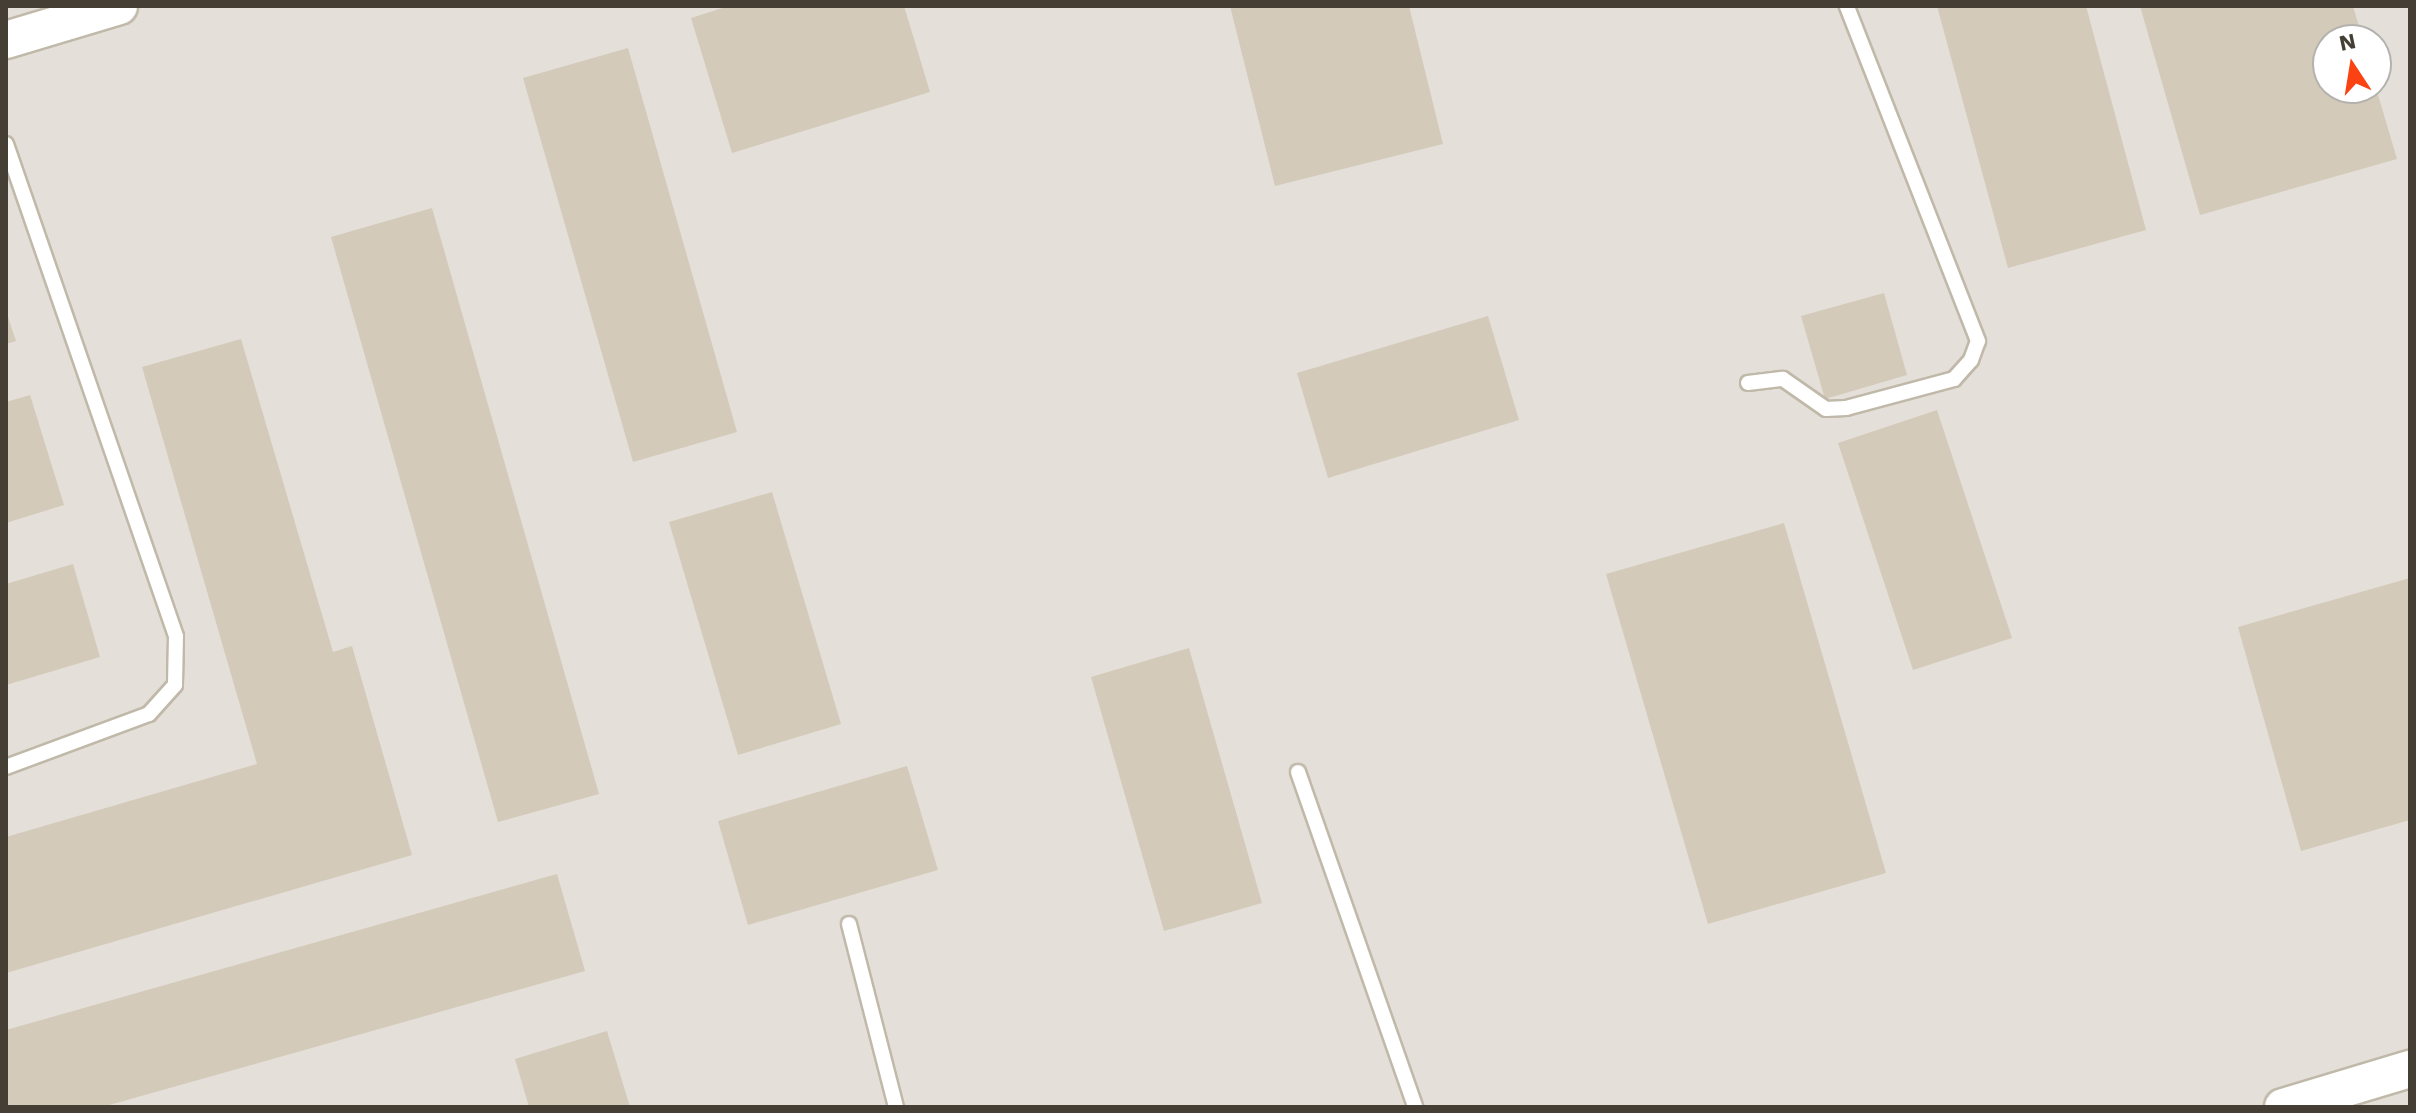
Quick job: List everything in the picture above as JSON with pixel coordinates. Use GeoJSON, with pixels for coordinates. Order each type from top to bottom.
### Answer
{"type":"FeatureCollection","features":[{"type":"Feature","properties":{"kind":"street"},"geometry":{"type":"LineString","coordinates":[[6,40],[96,9]]}},
{"type":"Feature","properties":{"kind":"street"},"geometry":{"type":"LineString","coordinates":[[2283,1107],[2410,1069]]}},
{"type":"Feature","properties":{"kind":"lane"},"geometry":{"type":"LineString","coordinates":[[1748,383],[1783,379],[1826,409],[1846,408],[1954,379],[1971,360],[1978,341],[1847,6]]}},
{"type":"Feature","properties":{"kind":"lane"},"geometry":{"type":"LineString","coordinates":[[6,144],[176,636],[175,685],[149,714],[6,767]]}},
{"type":"Feature","properties":{"kind":"lane"},"geometry":{"type":"LineString","coordinates":[[1298,772],[1415,1107]]}},
{"type":"Feature","properties":{"kind":"lane"},"geometry":{"type":"LineString","coordinates":[[849,924],[896,1107]]}},
{"type":"Feature","properties":{"kind":"shaded area"},"geometry":{"type":"Polygon","coordinates":[[[6,6],[2410,6],[2410,1107],[6,1107],[6,6]]]}},
{"type":"Feature","properties":{"kind":"building"},"geometry":{"type":"Polygon","coordinates":[[[729,6],[904,6],[930,92],[732,153],[691,18],[729,6]]]}},
{"type":"Feature","properties":{"kind":"building"},"geometry":{"type":"Polygon","coordinates":[[[1230,6],[1409,6],[1443,144],[1275,186],[1230,6]]]}},
{"type":"Feature","properties":{"kind":"building"},"geometry":{"type":"Polygon","coordinates":[[[1937,6],[2086,6],[2146,230],[2008,268],[1937,6]]]}},
{"type":"Feature","properties":{"kind":"building"},"geometry":{"type":"Polygon","coordinates":[[[2140,6],[2353,6],[2358,24],[2312,24],[2312,104],[2381,104],[2397,159],[2200,215],[2140,6]]]}},
{"type":"Feature","properties":{"kind":"building"},"geometry":{"type":"Polygon","coordinates":[[[628,48],[737,432],[633,462],[523,78],[628,48]]]}},
{"type":"Feature","properties":{"kind":"building"},"geometry":{"type":"Polygon","coordinates":[[[432,208],[599,794],[498,822],[331,237],[432,208]]]}},
{"type":"Feature","properties":{"kind":"building"},"geometry":{"type":"Polygon","coordinates":[[[1884,293],[1907,375],[1825,399],[1801,316],[1884,293]]]}},
{"type":"Feature","properties":{"kind":"building"},"geometry":{"type":"Polygon","coordinates":[[[6,311],[16,341],[6,344],[6,311]]]}},
{"type":"Feature","properties":{"kind":"building"},"geometry":{"type":"Polygon","coordinates":[[[1488,316],[1519,420],[1328,478],[1297,373],[1488,316]]]}},
{"type":"Feature","properties":{"kind":"building"},"geometry":{"type":"Polygon","coordinates":[[[241,339],[333,652],[352,646],[412,855],[6,973],[6,837],[257,764],[142,367],[241,339]]]}},
{"type":"Feature","properties":{"kind":"building"},"geometry":{"type":"Polygon","coordinates":[[[30,395],[64,505],[6,523],[6,402],[30,395]]]}},
{"type":"Feature","properties":{"kind":"building"},"geometry":{"type":"Polygon","coordinates":[[[1937,410],[2012,638],[1913,670],[1838,443],[1937,410]]]}},
{"type":"Feature","properties":{"kind":"building"},"geometry":{"type":"Polygon","coordinates":[[[772,492],[841,724],[738,755],[669,522],[772,492]]]}},
{"type":"Feature","properties":{"kind":"building"},"geometry":{"type":"Polygon","coordinates":[[[1784,523],[1886,873],[1708,924],[1606,574],[1784,523]]]}},
{"type":"Feature","properties":{"kind":"building"},"geometry":{"type":"Polygon","coordinates":[[[73,564],[100,657],[6,685],[6,584],[73,564]]]}},
{"type":"Feature","properties":{"kind":"building"},"geometry":{"type":"Polygon","coordinates":[[[2410,578],[2410,820],[2301,851],[2238,627],[2410,578]]]}},
{"type":"Feature","properties":{"kind":"building"},"geometry":{"type":"Polygon","coordinates":[[[1189,648],[1262,903],[1164,931],[1091,677],[1189,648]]]}},
{"type":"Feature","properties":{"kind":"building"},"geometry":{"type":"Polygon","coordinates":[[[907,766],[938,870],[748,925],[718,821],[907,766]]]}},
{"type":"Feature","properties":{"kind":"building"},"geometry":{"type":"Polygon","coordinates":[[[557,874],[585,971],[102,1107],[6,1107],[6,1030],[557,874]]]}},
{"type":"Feature","properties":{"kind":"building"},"geometry":{"type":"Polygon","coordinates":[[[607,1031],[630,1107],[529,1107],[515,1059],[607,1031]]]}}]}
